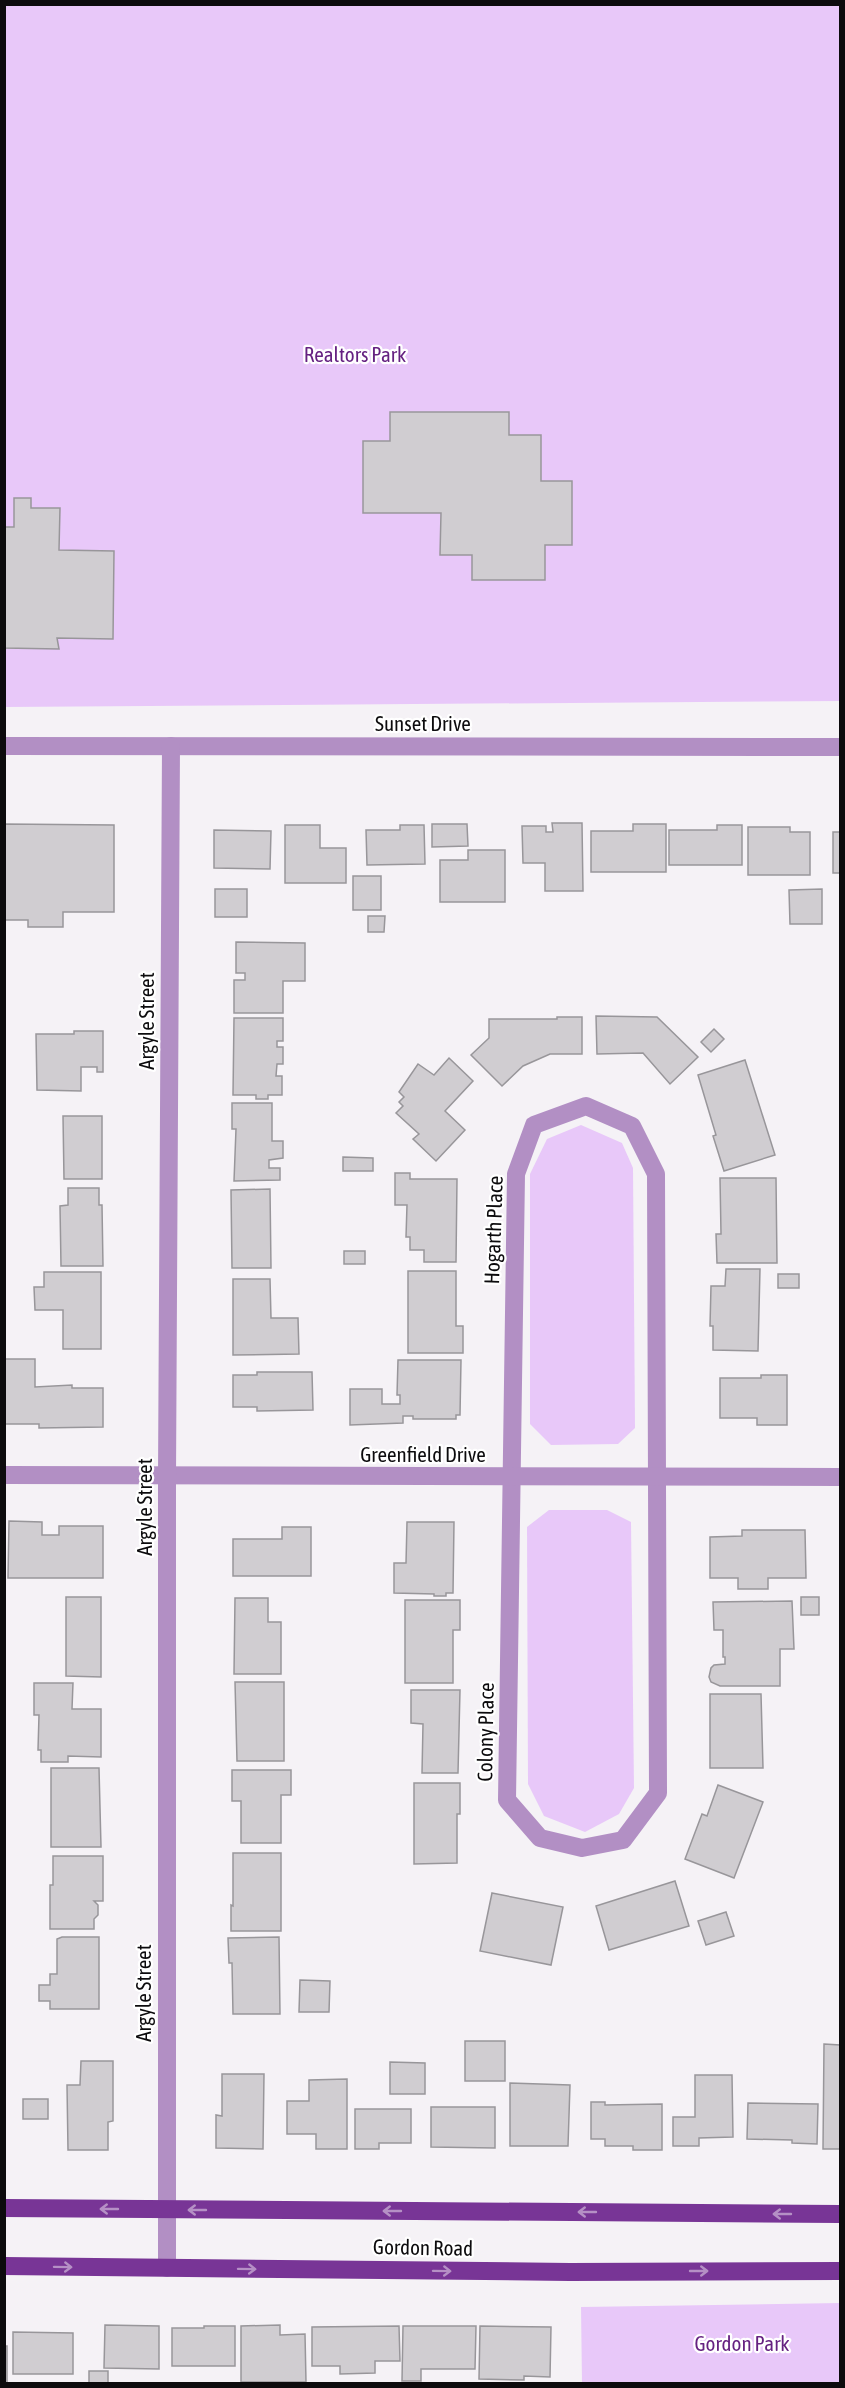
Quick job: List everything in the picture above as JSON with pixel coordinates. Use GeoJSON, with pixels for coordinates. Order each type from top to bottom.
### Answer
{"type":"FeatureCollection","features":[{"type":"Feature","properties":{"kind":"main road","name":"Gordon Road"},"geometry":{"type":"LineString","coordinates":[[4,2208],[840,2214]]}},
{"type":"Feature","properties":{"kind":"main road","name":"Gordon Road"},"geometry":{"type":"LineString","coordinates":[[4,2266],[558,2272],[840,2271]]}},
{"type":"Feature","properties":{"kind":"street","name":"Sunset Drive"},"geometry":{"type":"LineString","coordinates":[[4,746],[840,747]]}},
{"type":"Feature","properties":{"kind":"street","name":"Argyle Street"},"geometry":{"type":"LineString","coordinates":[[167,2268],[167,1476],[171,746]]}},
{"type":"Feature","properties":{"kind":"street","name":"Hogarth Place"},"geometry":{"type":"LineString","coordinates":[[513,1478],[516,1174],[534,1125],[586,1106],[632,1126],[656,1174],[657,1477]]}},
{"type":"Feature","properties":{"kind":"street","name":"Greenfield Drive"},"geometry":{"type":"LineString","coordinates":[[4,1475],[840,1477]]}},
{"type":"Feature","properties":{"kind":"street","name":"Colony Place"},"geometry":{"type":"LineString","coordinates":[[513,1478],[507,1800],[540,1838],[582,1848],[622,1840],[658,1793],[657,1477]]}},
{"type":"Feature","properties":{"kind":"green space","name":"Realtors Park"},"geometry":{"type":"Polygon","coordinates":[[[4,5],[840,5],[840,701],[5,707],[4,5]]]}},
{"type":"Feature","properties":{"kind":"green space"},"geometry":{"type":"Polygon","coordinates":[[[581,1125],[622,1143],[633,1168],[635,1428],[618,1444],[551,1445],[530,1424],[530,1174],[547,1139],[581,1125]]]}},
{"type":"Feature","properties":{"kind":"green space"},"geometry":{"type":"Polygon","coordinates":[[[549,1510],[607,1510],[631,1522],[634,1788],[619,1814],[585,1832],[544,1816],[528,1784],[527,1527],[549,1510]]]}},
{"type":"Feature","properties":{"kind":"green space","name":"Gordon Park"},"geometry":{"type":"Polygon","coordinates":[[[840,2303],[840,2383],[582,2383],[581,2307],[840,2303]]]}},
{"type":"Feature","properties":{"kind":"building"},"geometry":{"type":"Polygon","coordinates":[[[390,412],[509,412],[509,435],[541,435],[541,481],[572,481],[572,545],[545,545],[545,580],[472,580],[472,555],[440,555],[441,513],[363,513],[363,441],[390,441],[390,412]]]}},
{"type":"Feature","properties":{"kind":"building"},"geometry":{"type":"Polygon","coordinates":[[[14,498],[31,498],[31,508],[60,508],[59,550],[114,551],[113,639],[57,638],[59,649],[4,648],[4,527],[14,527],[14,498]]]}},
{"type":"Feature","properties":{"kind":"building"},"geometry":{"type":"Polygon","coordinates":[[[552,823],[582,823],[583,891],[545,891],[545,863],[523,863],[522,826],[546,826],[546,832],[553,832],[552,823]]]}},
{"type":"Feature","properties":{"kind":"building"},"geometry":{"type":"Polygon","coordinates":[[[4,824],[114,825],[114,912],[63,912],[63,927],[28,927],[28,920],[4,920],[4,824]]]}},
{"type":"Feature","properties":{"kind":"building"},"geometry":{"type":"Polygon","coordinates":[[[432,824],[467,824],[468,846],[432,847],[432,824]]]}},
{"type":"Feature","properties":{"kind":"building"},"geometry":{"type":"Polygon","coordinates":[[[633,824],[666,824],[666,872],[591,872],[591,831],[633,831],[633,824]]]}},
{"type":"Feature","properties":{"kind":"building"},"geometry":{"type":"Polygon","coordinates":[[[285,825],[320,825],[320,848],[346,848],[346,883],[285,883],[285,825]]]}},
{"type":"Feature","properties":{"kind":"building"},"geometry":{"type":"Polygon","coordinates":[[[400,825],[424,825],[425,864],[367,865],[366,830],[400,830],[400,825]]]}},
{"type":"Feature","properties":{"kind":"building"},"geometry":{"type":"Polygon","coordinates":[[[717,825],[742,825],[742,865],[669,865],[669,830],[717,830],[717,825]]]}},
{"type":"Feature","properties":{"kind":"building"},"geometry":{"type":"Polygon","coordinates":[[[748,827],[790,827],[790,832],[810,832],[810,875],[748,875],[748,827]]]}},
{"type":"Feature","properties":{"kind":"building"},"geometry":{"type":"Polygon","coordinates":[[[214,830],[271,831],[270,869],[214,868],[214,830]]]}},
{"type":"Feature","properties":{"kind":"building"},"geometry":{"type":"Polygon","coordinates":[[[833,832],[840,832],[840,873],[833,873],[833,832]]]}},
{"type":"Feature","properties":{"kind":"building"},"geometry":{"type":"Polygon","coordinates":[[[468,850],[505,850],[505,902],[440,902],[440,860],[468,860],[468,850]]]}},
{"type":"Feature","properties":{"kind":"building"},"geometry":{"type":"Polygon","coordinates":[[[353,876],[381,876],[381,910],[353,910],[353,876]]]}},
{"type":"Feature","properties":{"kind":"building"},"geometry":{"type":"Polygon","coordinates":[[[215,889],[247,889],[247,917],[215,917],[215,889]]]}},
{"type":"Feature","properties":{"kind":"building"},"geometry":{"type":"Polygon","coordinates":[[[822,889],[822,924],[790,924],[789,890],[822,889]]]}},
{"type":"Feature","properties":{"kind":"building"},"geometry":{"type":"Polygon","coordinates":[[[368,916],[385,916],[384,932],[368,932],[368,916]]]}},
{"type":"Feature","properties":{"kind":"building"},"geometry":{"type":"Polygon","coordinates":[[[236,942],[305,943],[305,981],[283,981],[283,1013],[234,1013],[234,980],[245,980],[245,973],[236,973],[236,942]]]}},
{"type":"Feature","properties":{"kind":"building"},"geometry":{"type":"Polygon","coordinates":[[[596,1016],[657,1017],[698,1057],[670,1084],[643,1053],[597,1054],[596,1016]]]}},
{"type":"Feature","properties":{"kind":"building"},"geometry":{"type":"Polygon","coordinates":[[[557,1017],[582,1017],[582,1054],[550,1054],[523,1066],[502,1086],[471,1055],[489,1038],[489,1019],[557,1019],[557,1017]]]}},
{"type":"Feature","properties":{"kind":"building"},"geometry":{"type":"Polygon","coordinates":[[[234,1018],[283,1018],[283,1041],[277,1041],[277,1047],[283,1047],[283,1064],[277,1064],[276,1076],[282,1076],[282,1095],[268,1095],[268,1099],[256,1099],[256,1095],[233,1095],[234,1018]]]}},
{"type":"Feature","properties":{"kind":"building"},"geometry":{"type":"Polygon","coordinates":[[[714,1029],[724,1039],[711,1052],[701,1042],[714,1029]]]}},
{"type":"Feature","properties":{"kind":"building"},"geometry":{"type":"Polygon","coordinates":[[[74,1031],[103,1031],[103,1072],[97,1072],[97,1067],[81,1067],[81,1091],[37,1090],[36,1034],[74,1034],[74,1031]]]}},
{"type":"Feature","properties":{"kind":"building"},"geometry":{"type":"Polygon","coordinates":[[[449,1058],[473,1081],[445,1111],[465,1130],[436,1161],[413,1139],[419,1134],[396,1113],[403,1106],[399,1102],[404,1097],[399,1092],[418,1064],[434,1075],[449,1058]]]}},
{"type":"Feature","properties":{"kind":"building"},"geometry":{"type":"Polygon","coordinates":[[[745,1060],[775,1155],[724,1171],[698,1075],[745,1060]]]}},
{"type":"Feature","properties":{"kind":"building"},"geometry":{"type":"Polygon","coordinates":[[[232,1103],[272,1103],[272,1141],[283,1141],[283,1158],[269,1160],[269,1168],[280,1168],[280,1180],[234,1181],[236,1129],[232,1129],[232,1103]]]}},
{"type":"Feature","properties":{"kind":"building"},"geometry":{"type":"Polygon","coordinates":[[[63,1116],[102,1116],[102,1179],[64,1179],[63,1116]]]}},
{"type":"Feature","properties":{"kind":"building"},"geometry":{"type":"Polygon","coordinates":[[[343,1157],[373,1158],[373,1171],[343,1171],[343,1157]]]}},
{"type":"Feature","properties":{"kind":"building"},"geometry":{"type":"Polygon","coordinates":[[[395,1173],[410,1173],[410,1179],[457,1179],[456,1262],[424,1262],[424,1250],[410,1250],[410,1237],[406,1237],[407,1205],[395,1205],[395,1173]]]}},
{"type":"Feature","properties":{"kind":"building"},"geometry":{"type":"Polygon","coordinates":[[[720,1178],[776,1178],[777,1263],[717,1263],[716,1234],[721,1234],[720,1178]]]}},
{"type":"Feature","properties":{"kind":"building"},"geometry":{"type":"Polygon","coordinates":[[[68,1188],[99,1188],[99,1205],[102,1205],[103,1266],[61,1266],[60,1206],[68,1205],[68,1188]]]}},
{"type":"Feature","properties":{"kind":"building"},"geometry":{"type":"Polygon","coordinates":[[[270,1189],[271,1268],[232,1268],[231,1190],[270,1189]]]}},
{"type":"Feature","properties":{"kind":"building"},"geometry":{"type":"Polygon","coordinates":[[[344,1251],[365,1251],[365,1264],[344,1264],[344,1251]]]}},
{"type":"Feature","properties":{"kind":"building"},"geometry":{"type":"Polygon","coordinates":[[[726,1269],[760,1269],[758,1351],[713,1350],[713,1326],[710,1326],[711,1286],[725,1286],[726,1269]]]}},
{"type":"Feature","properties":{"kind":"building"},"geometry":{"type":"Polygon","coordinates":[[[408,1271],[456,1271],[456,1326],[463,1326],[463,1353],[408,1353],[408,1271]]]}},
{"type":"Feature","properties":{"kind":"building"},"geometry":{"type":"Polygon","coordinates":[[[44,1272],[101,1272],[101,1349],[63,1349],[63,1310],[35,1310],[34,1287],[44,1287],[44,1272]]]}},
{"type":"Feature","properties":{"kind":"building"},"geometry":{"type":"Polygon","coordinates":[[[778,1274],[799,1274],[799,1288],[778,1288],[778,1274]]]}},
{"type":"Feature","properties":{"kind":"building"},"geometry":{"type":"Polygon","coordinates":[[[233,1279],[270,1279],[271,1318],[298,1318],[299,1354],[233,1355],[233,1279]]]}},
{"type":"Feature","properties":{"kind":"building"},"geometry":{"type":"Polygon","coordinates":[[[4,1359],[35,1359],[35,1387],[72,1385],[72,1388],[103,1388],[103,1427],[39,1428],[39,1424],[4,1424],[4,1359]]]}},
{"type":"Feature","properties":{"kind":"building"},"geometry":{"type":"Polygon","coordinates":[[[398,1360],[461,1360],[460,1415],[456,1415],[456,1419],[413,1419],[413,1416],[403,1416],[403,1423],[350,1425],[350,1389],[382,1389],[382,1404],[400,1404],[400,1395],[397,1395],[398,1360]]]}},
{"type":"Feature","properties":{"kind":"building"},"geometry":{"type":"Polygon","coordinates":[[[257,1372],[312,1372],[313,1410],[257,1411],[257,1407],[233,1407],[233,1375],[257,1375],[257,1372]]]}},
{"type":"Feature","properties":{"kind":"building"},"geometry":{"type":"Polygon","coordinates":[[[761,1375],[787,1375],[787,1425],[757,1425],[757,1418],[720,1418],[720,1378],[761,1378],[761,1375]]]}},
{"type":"Feature","properties":{"kind":"building"},"geometry":{"type":"Polygon","coordinates":[[[9,1521],[42,1522],[42,1535],[59,1535],[59,1526],[103,1526],[103,1578],[8,1578],[9,1521]]]}},
{"type":"Feature","properties":{"kind":"building"},"geometry":{"type":"Polygon","coordinates":[[[407,1522],[454,1522],[453,1593],[446,1593],[446,1596],[434,1596],[434,1594],[394,1593],[394,1563],[406,1563],[407,1522]]]}},
{"type":"Feature","properties":{"kind":"building"},"geometry":{"type":"Polygon","coordinates":[[[282,1527],[311,1527],[311,1576],[233,1576],[233,1539],[282,1539],[282,1527]]]}},
{"type":"Feature","properties":{"kind":"building"},"geometry":{"type":"Polygon","coordinates":[[[742,1530],[805,1530],[806,1578],[768,1578],[768,1589],[738,1589],[738,1578],[710,1578],[710,1537],[742,1536],[742,1530]]]}},
{"type":"Feature","properties":{"kind":"building"},"geometry":{"type":"Polygon","coordinates":[[[66,1597],[101,1597],[101,1677],[66,1676],[66,1597]]]}},
{"type":"Feature","properties":{"kind":"building"},"geometry":{"type":"Polygon","coordinates":[[[801,1597],[819,1597],[819,1615],[801,1615],[801,1597]]]}},
{"type":"Feature","properties":{"kind":"building"},"geometry":{"type":"Polygon","coordinates":[[[235,1598],[268,1598],[268,1622],[281,1622],[281,1674],[234,1674],[235,1598]]]}},
{"type":"Feature","properties":{"kind":"building"},"geometry":{"type":"Polygon","coordinates":[[[405,1600],[460,1600],[460,1630],[453,1630],[453,1683],[405,1683],[405,1600]]]}},
{"type":"Feature","properties":{"kind":"building"},"geometry":{"type":"Polygon","coordinates":[[[792,1601],[794,1649],[780,1649],[780,1686],[720,1686],[711,1682],[709,1677],[711,1668],[714,1665],[725,1664],[723,1630],[714,1630],[713,1602],[792,1601]]]}},
{"type":"Feature","properties":{"kind":"building"},"geometry":{"type":"Polygon","coordinates":[[[235,1682],[284,1682],[284,1761],[237,1761],[235,1682]]]}},
{"type":"Feature","properties":{"kind":"building"},"geometry":{"type":"Polygon","coordinates":[[[34,1683],[73,1683],[72,1709],[101,1709],[101,1757],[68,1756],[68,1762],[41,1762],[41,1750],[38,1750],[39,1715],[34,1715],[34,1683]]]}},
{"type":"Feature","properties":{"kind":"building"},"geometry":{"type":"Polygon","coordinates":[[[411,1690],[460,1690],[458,1773],[422,1773],[423,1724],[411,1723],[411,1690]]]}},
{"type":"Feature","properties":{"kind":"building"},"geometry":{"type":"Polygon","coordinates":[[[710,1694],[761,1694],[763,1768],[710,1768],[710,1694]]]}},
{"type":"Feature","properties":{"kind":"building"},"geometry":{"type":"Polygon","coordinates":[[[51,1768],[99,1768],[101,1847],[51,1847],[51,1768]]]}},
{"type":"Feature","properties":{"kind":"building"},"geometry":{"type":"Polygon","coordinates":[[[232,1770],[291,1770],[291,1795],[281,1795],[281,1843],[241,1843],[241,1801],[232,1801],[232,1770]]]}},
{"type":"Feature","properties":{"kind":"building"},"geometry":{"type":"Polygon","coordinates":[[[414,1783],[460,1783],[460,1814],[457,1814],[457,1863],[414,1864],[414,1783]]]}},
{"type":"Feature","properties":{"kind":"building"},"geometry":{"type":"Polygon","coordinates":[[[718,1785],[763,1802],[734,1878],[685,1859],[702,1814],[707,1816],[718,1785]]]}},
{"type":"Feature","properties":{"kind":"building"},"geometry":{"type":"Polygon","coordinates":[[[233,1853],[281,1853],[281,1931],[231,1931],[233,1853]]]}},
{"type":"Feature","properties":{"kind":"building"},"geometry":{"type":"Polygon","coordinates":[[[53,1856],[103,1856],[103,1901],[94,1901],[98,1905],[98,1915],[94,1919],[94,1929],[50,1929],[50,1885],[53,1885],[53,1856]]]}},
{"type":"Feature","properties":{"kind":"building"},"geometry":{"type":"Polygon","coordinates":[[[675,1881],[689,1926],[609,1950],[596,1906],[675,1881]]]}},
{"type":"Feature","properties":{"kind":"building"},"geometry":{"type":"Polygon","coordinates":[[[492,1893],[563,1907],[551,1965],[480,1951],[492,1893]]]}},
{"type":"Feature","properties":{"kind":"building"},"geometry":{"type":"Polygon","coordinates":[[[726,1912],[734,1936],[706,1945],[698,1921],[726,1912]]]}},
{"type":"Feature","properties":{"kind":"building"},"geometry":{"type":"Polygon","coordinates":[[[99,1937],[99,2009],[50,2009],[50,2001],[39,2001],[39,1985],[50,1985],[50,1974],[57,1974],[57,1939],[99,1937]]]}},
{"type":"Feature","properties":{"kind":"building"},"geometry":{"type":"Polygon","coordinates":[[[279,1937],[280,2014],[233,2014],[232,1963],[229,1963],[228,1938],[279,1937]]]}},
{"type":"Feature","properties":{"kind":"building"},"geometry":{"type":"Polygon","coordinates":[[[300,1980],[330,1981],[329,2012],[299,2012],[300,1980]]]}},
{"type":"Feature","properties":{"kind":"building"},"geometry":{"type":"Polygon","coordinates":[[[465,2041],[505,2041],[505,2081],[465,2081],[465,2041]]]}},
{"type":"Feature","properties":{"kind":"building"},"geometry":{"type":"Polygon","coordinates":[[[824,2044],[840,2045],[840,2149],[823,2149],[824,2044]]]}},
{"type":"Feature","properties":{"kind":"building"},"geometry":{"type":"Polygon","coordinates":[[[81,2061],[113,2061],[113,2121],[108,2122],[108,2150],[68,2150],[67,2085],[80,2085],[81,2061]]]}},
{"type":"Feature","properties":{"kind":"building"},"geometry":{"type":"Polygon","coordinates":[[[390,2062],[425,2063],[425,2094],[390,2094],[390,2062]]]}},
{"type":"Feature","properties":{"kind":"building"},"geometry":{"type":"Polygon","coordinates":[[[222,2074],[264,2074],[263,2149],[216,2148],[216,2115],[222,2116],[222,2074]]]}},
{"type":"Feature","properties":{"kind":"building"},"geometry":{"type":"Polygon","coordinates":[[[695,2075],[732,2075],[733,2137],[699,2138],[699,2146],[673,2146],[673,2117],[695,2117],[695,2075]]]}},
{"type":"Feature","properties":{"kind":"building"},"geometry":{"type":"Polygon","coordinates":[[[347,2079],[347,2149],[316,2149],[316,2134],[287,2134],[287,2101],[309,2101],[309,2080],[347,2079]]]}},
{"type":"Feature","properties":{"kind":"building"},"geometry":{"type":"Polygon","coordinates":[[[510,2083],[570,2085],[568,2146],[510,2146],[510,2083]]]}},
{"type":"Feature","properties":{"kind":"building"},"geometry":{"type":"Polygon","coordinates":[[[23,2099],[48,2099],[48,2119],[23,2119],[23,2099]]]}},
{"type":"Feature","properties":{"kind":"building"},"geometry":{"type":"Polygon","coordinates":[[[591,2102],[605,2102],[605,2105],[662,2104],[662,2150],[633,2150],[633,2146],[605,2146],[605,2139],[591,2139],[591,2102]]]}},
{"type":"Feature","properties":{"kind":"building"},"geometry":{"type":"Polygon","coordinates":[[[748,2103],[818,2104],[817,2144],[792,2143],[792,2140],[747,2139],[748,2103]]]}},
{"type":"Feature","properties":{"kind":"building"},"geometry":{"type":"Polygon","coordinates":[[[431,2107],[495,2107],[495,2148],[431,2147],[431,2107]]]}},
{"type":"Feature","properties":{"kind":"building"},"geometry":{"type":"Polygon","coordinates":[[[355,2109],[411,2109],[411,2143],[379,2143],[379,2149],[355,2149],[355,2109]]]}},
{"type":"Feature","properties":{"kind":"building"},"geometry":{"type":"Polygon","coordinates":[[[105,2325],[159,2326],[159,2369],[104,2368],[105,2325]]]}},
{"type":"Feature","properties":{"kind":"building"},"geometry":{"type":"Polygon","coordinates":[[[280,2325],[280,2335],[305,2334],[306,2382],[241,2382],[241,2326],[280,2325]]]}},
{"type":"Feature","properties":{"kind":"building"},"geometry":{"type":"Polygon","coordinates":[[[204,2326],[235,2326],[235,2366],[172,2366],[172,2328],[204,2328],[204,2326]]]}},
{"type":"Feature","properties":{"kind":"building"},"geometry":{"type":"Polygon","coordinates":[[[399,2326],[400,2361],[375,2361],[375,2373],[340,2374],[340,2366],[312,2366],[312,2327],[399,2326]]]}},
{"type":"Feature","properties":{"kind":"building"},"geometry":{"type":"Polygon","coordinates":[[[403,2326],[476,2326],[475,2369],[421,2369],[421,2381],[402,2381],[403,2326]]]}},
{"type":"Feature","properties":{"kind":"building"},"geometry":{"type":"Polygon","coordinates":[[[480,2326],[551,2327],[550,2377],[524,2376],[524,2380],[479,2379],[480,2326]]]}},
{"type":"Feature","properties":{"kind":"building"},"geometry":{"type":"Polygon","coordinates":[[[13,2332],[73,2333],[73,2374],[13,2374],[13,2332]]]}},
{"type":"Feature","properties":{"kind":"building"},"geometry":{"type":"Polygon","coordinates":[[[4,2346],[7,2346],[7,2384],[4,2384],[4,2346]]]}},
{"type":"Feature","properties":{"kind":"building"},"geometry":{"type":"Polygon","coordinates":[[[89,2371],[108,2371],[108,2384],[89,2384],[89,2371]]]}}]}
